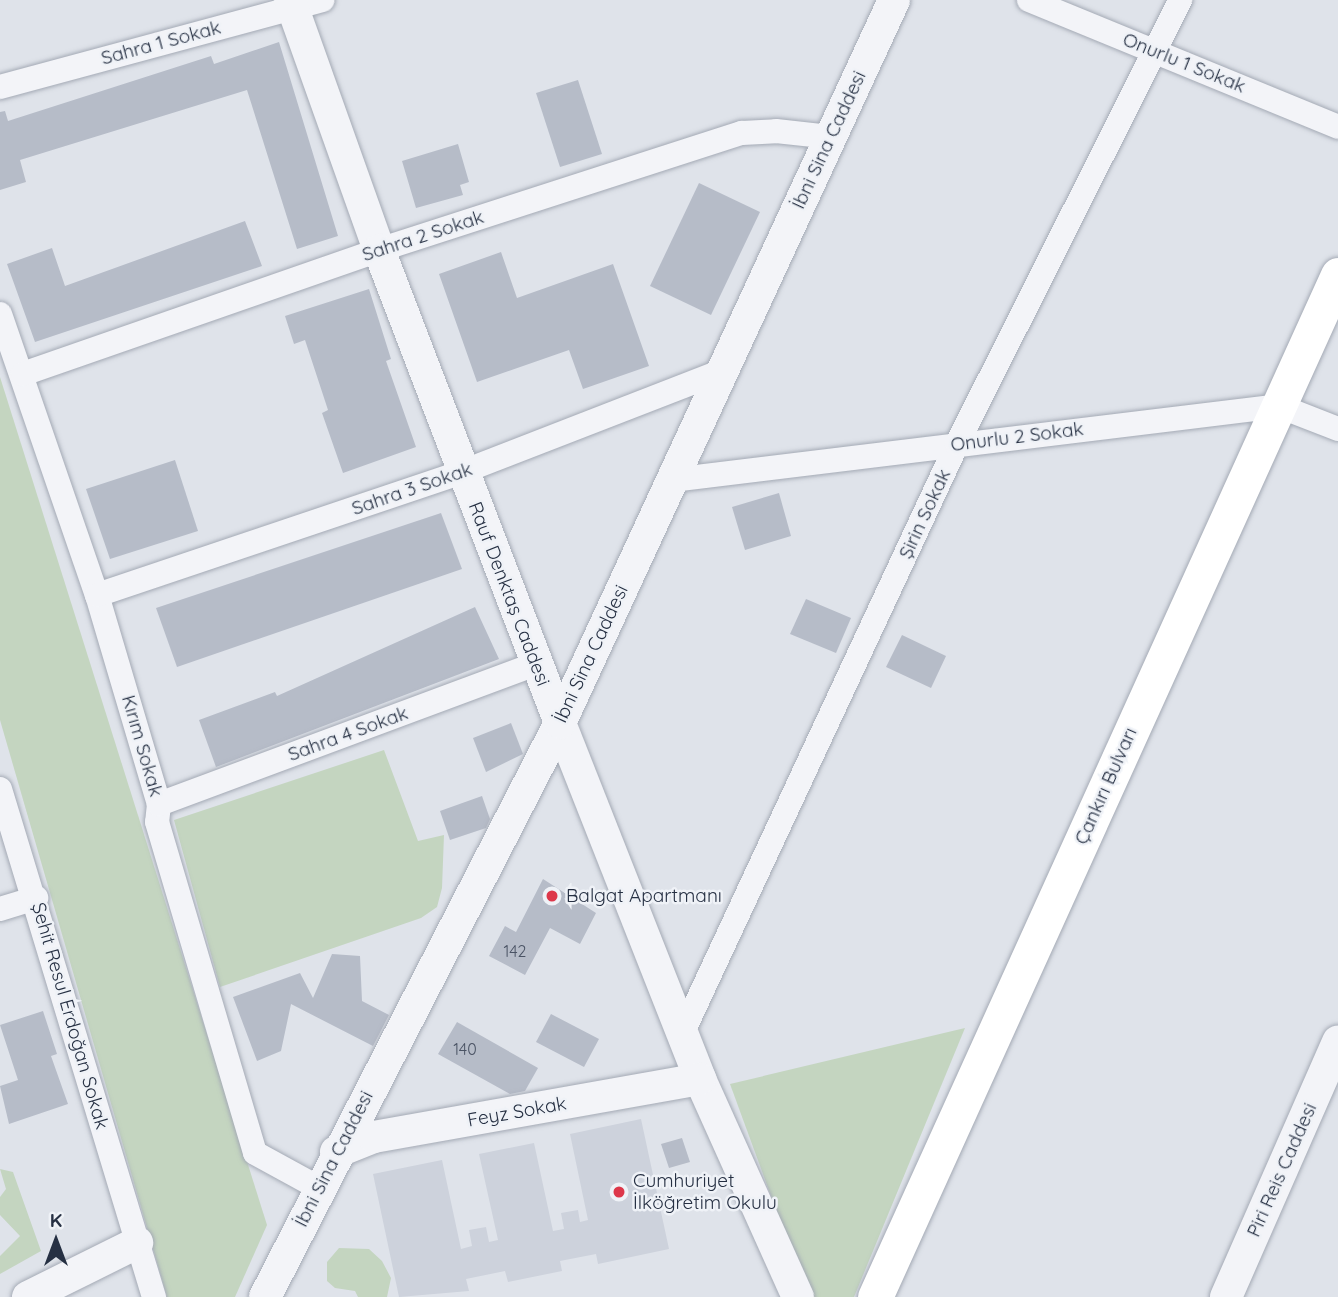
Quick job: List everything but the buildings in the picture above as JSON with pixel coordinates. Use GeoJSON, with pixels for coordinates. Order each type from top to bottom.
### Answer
{"type":"FeatureCollection","features":[{"type":"Feature","properties":{"kind":"main road","name":"Çankırı Bulvarı"},"geometry":{"type":"LineString","coordinates":[[875,1297],[1338,275]]}},
{"type":"Feature","properties":{"kind":"street","name":"İbni Sina Caddesi"},"geometry":{"type":"LineString","coordinates":[[265,1297],[336,1152],[560,723],[894,0]]}},
{"type":"Feature","properties":{"kind":"street","name":"Onurlu 1 Sokak"},"geometry":{"type":"LineString","coordinates":[[1030,0],[1338,127]]}},
{"type":"Feature","properties":{"kind":"street","name":"Şirin Sokak"},"geometry":{"type":"LineString","coordinates":[[682,1034],[957,444],[1180,0]]}},
{"type":"Feature","properties":{"kind":"street","name":"Sahra 1 Sokak"},"geometry":{"type":"LineString","coordinates":[[0,87],[302,3]]}},
{"type":"Feature","properties":{"kind":"street","name":"Rauf Denktaş Caddesi"},"geometry":{"type":"LineString","coordinates":[[302,3],[379,250],[462,472],[700,1079],[798,1297]]}},
{"type":"Feature","properties":{"kind":"street","name":"Sahra 2 Sokak"},"geometry":{"type":"LineString","coordinates":[[23,374],[379,250],[742,133],[775,131],[830,137]]}},
{"type":"Feature","properties":{"kind":"street","name":"Kırım Sokak"},"geometry":{"type":"LineString","coordinates":[[0,314],[23,374],[97,595],[159,804],[157,822],[255,1153],[319,1188]]}},
{"type":"Feature","properties":{"kind":"street","name":"Sahra 3 Sokak"},"geometry":{"type":"LineString","coordinates":[[97,595],[462,472],[722,371]]}},
{"type":"Feature","properties":{"kind":"street","name":"Onurlu 2 Sokak"},"geometry":{"type":"LineString","coordinates":[[672,480],[1279,406]]}},
{"type":"Feature","properties":{"kind":"street"},"geometry":{"type":"LineString","coordinates":[[1279,406],[1338,429]]}},
{"type":"Feature","properties":{"kind":"street","name":"Sahra 4 Sokak"},"geometry":{"type":"LineString","coordinates":[[159,804],[536,664]]}},
{"type":"Feature","properties":{"kind":"street","name":"Şehit Resul Erdoğan Sokak"},"geometry":{"type":"LineString","coordinates":[[0,789],[36,898],[154,1297]]}},
{"type":"Feature","properties":{"kind":"street"},"geometry":{"type":"LineString","coordinates":[[0,909],[36,898]]}},
{"type":"Feature","properties":{"kind":"street","name":"Piri Reis Caddesi"},"geometry":{"type":"LineString","coordinates":[[1226,1297],[1338,1042]]}},
{"type":"Feature","properties":{"kind":"street","name":"Feyz Sokak"},"geometry":{"type":"LineString","coordinates":[[336,1152],[374,1137],[700,1079]]}},
{"type":"Feature","properties":{"kind":"street"},"geometry":{"type":"LineString","coordinates":[[28,1297],[137,1243]]}},
{"type":"Feature","properties":{"kind":"shaded area","name":"Cumhuriyet İlköğretim Okulu"},"geometry":{"type":"Polygon","coordinates":[[[641,1119],[669,1249],[598,1264],[596,1254],[560,1261],[562,1271],[508,1282],[505,1271],[466,1279],[469,1291],[399,1297],[373,1174],[442,1160],[461,1249],[472,1246],[469,1230],[486,1227],[489,1242],[498,1240],[479,1154],[534,1143],[553,1231],[564,1229],[561,1213],[578,1210],[580,1222],[588,1220],[570,1134],[641,1119]]]}},
{"type":"Feature","properties":{"kind":"green space"},"geometry":{"type":"Polygon","coordinates":[[[0,377],[267,1225],[235,1297],[167,1297],[0,720],[0,377]]]}},
{"type":"Feature","properties":{"kind":"green space"},"geometry":{"type":"Polygon","coordinates":[[[384,750],[418,841],[444,835],[442,888],[437,907],[421,918],[220,987],[174,820],[384,750]]]}},
{"type":"Feature","properties":{"kind":"green space"},"geometry":{"type":"Polygon","coordinates":[[[965,1028],[854,1297],[808,1297],[730,1084],[965,1028]]]}},
{"type":"Feature","properties":{"kind":"green space"},"geometry":{"type":"Polygon","coordinates":[[[0,1169],[13,1172],[41,1251],[0,1274],[0,1256],[20,1236],[0,1215],[0,1197],[6,1189],[0,1169]]]}},
{"type":"Feature","properties":{"kind":"green space"},"geometry":{"type":"Polygon","coordinates":[[[339,1248],[369,1249],[382,1261],[391,1278],[387,1297],[358,1297],[355,1291],[335,1288],[327,1281],[327,1262],[339,1248]]]}},
{"type":"Feature","properties":{"kind":"place","name":"Balgat Apartmanı"},"geometry":{"type":"Point","coordinates":[552,896]}},
{"type":"Feature","properties":{"kind":"place","name":"Cumhuriyet İlköğretim Okulu"},"geometry":{"type":"Point","coordinates":[619,1192]}}]}
